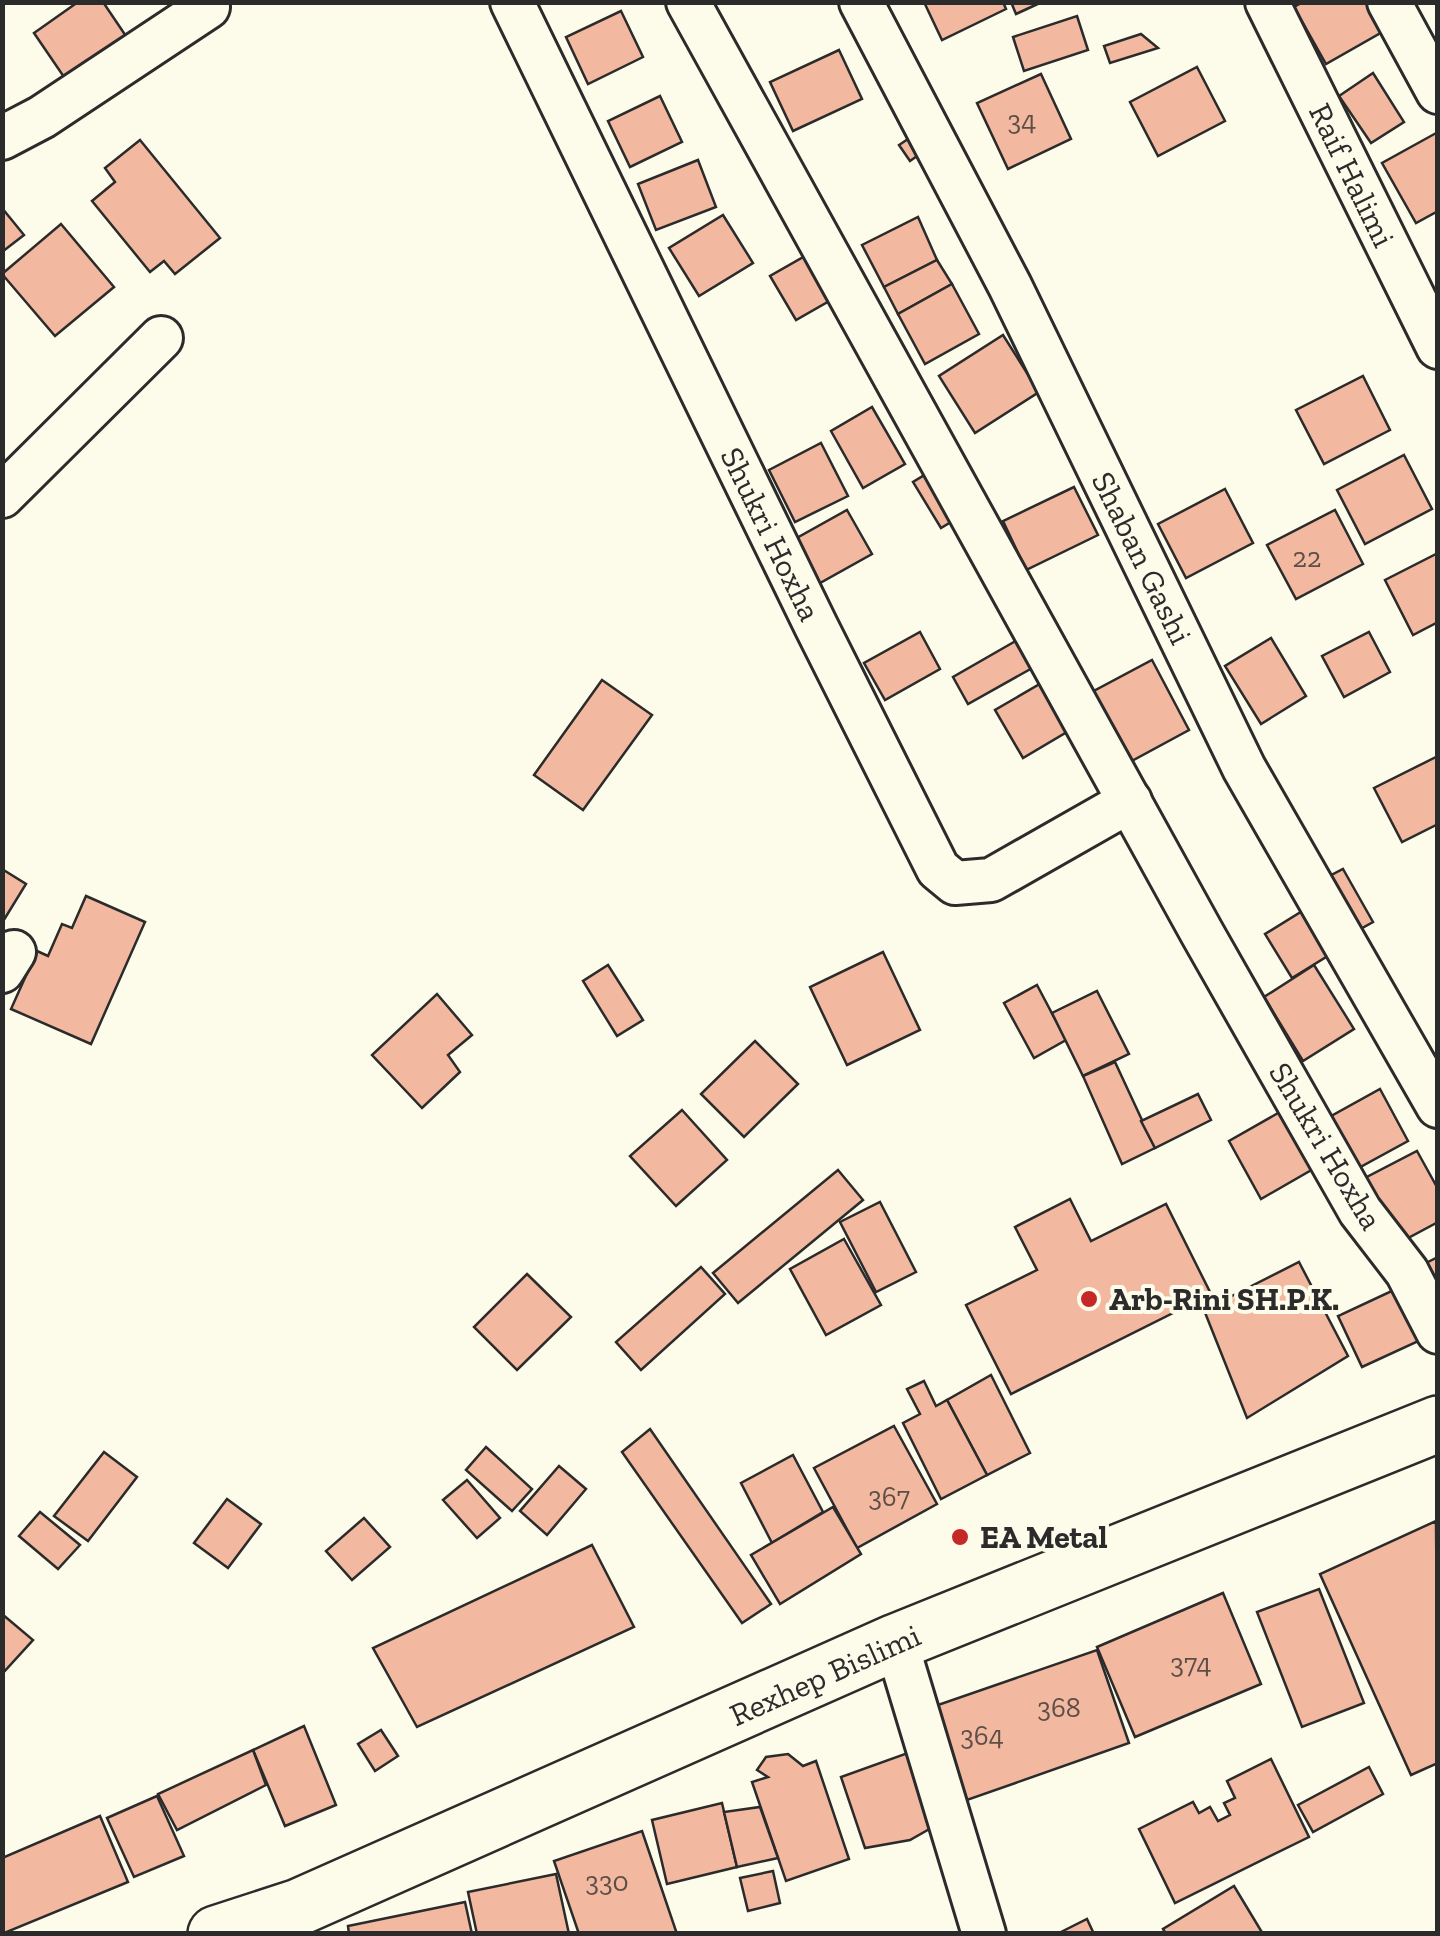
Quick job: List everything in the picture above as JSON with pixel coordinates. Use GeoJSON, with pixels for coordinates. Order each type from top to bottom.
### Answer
{"type":"FeatureCollection","features":[{"type":"Feature","properties":{"kind":"main road","name":"Rexhep Bislimi"},"geometry":{"type":"LineString","coordinates":[[216,1934],[300,1920],[896,1642],[1438,1424]]}},
{"type":"Feature","properties":{"kind":"street","name":"Shukri Hoxha"},"geometry":{"type":"LineString","coordinates":[[512,2],[938,869],[955,883],[991,880],[1130,801]]}},
{"type":"Feature","properties":{"kind":"street","name":"Shukri Hoxha"},"geometry":{"type":"LineString","coordinates":[[688,2],[1360,1211],[1407,1272],[1438,1332]]}},
{"type":"Feature","properties":{"kind":"street","name":"Shaban Gashi"},"geometry":{"type":"LineString","coordinates":[[861,2],[1010,286],[1244,768],[1438,1106]]}},
{"type":"Feature","properties":{"kind":"street","name":"Raif Halimi"},"geometry":{"type":"LineString","coordinates":[[1267,2],[1438,347]]}},
{"type":"Feature","properties":{"kind":"street"},"geometry":{"type":"LineString","coordinates":[[1390,2],[1438,92]]}},
{"type":"Feature","properties":{"kind":"street"},"geometry":{"type":"LineString","coordinates":[[2,138],[42,117],[208,7]]}},
{"type":"Feature","properties":{"kind":"street"},"geometry":{"type":"LineString","coordinates":[[2,496],[161,338]]}},
{"type":"Feature","properties":{"kind":"street"},"geometry":{"type":"LineString","coordinates":[[896,1642],[984,1934]]}},
{"type":"Feature","properties":{"kind":"building"},"geometry":{"type":"Polygon","coordinates":[[[78,2],[103,2],[132,45],[94,73],[86,61],[64,77],[34,33],[78,2]]]}},
{"type":"Feature","properties":{"kind":"building"},"geometry":{"type":"Polygon","coordinates":[[[924,2],[1003,2],[1006,9],[942,40],[924,2]]]}},
{"type":"Feature","properties":{"kind":"building"},"geometry":{"type":"Polygon","coordinates":[[[1011,2],[1042,2],[1016,14],[1011,2]]]}},
{"type":"Feature","properties":{"kind":"building"},"geometry":{"type":"Polygon","coordinates":[[[1303,2],[1367,2],[1384,31],[1326,64],[1294,7],[1303,2]]]}},
{"type":"Feature","properties":{"kind":"building"},"geometry":{"type":"Polygon","coordinates":[[[621,11],[643,57],[588,84],[566,37],[621,11]]]}},
{"type":"Feature","properties":{"kind":"building"},"geometry":{"type":"Polygon","coordinates":[[[1077,16],[1088,50],[1024,71],[1013,37],[1077,16]]]}},
{"type":"Feature","properties":{"kind":"building"},"geometry":{"type":"Polygon","coordinates":[[[1141,34],[1158,48],[1110,63],[1104,46],[1141,34]]]}},
{"type":"Feature","properties":{"kind":"building"},"geometry":{"type":"Polygon","coordinates":[[[839,50],[862,99],[793,131],[770,82],[839,50]]]}},
{"type":"Feature","properties":{"kind":"building"},"geometry":{"type":"Polygon","coordinates":[[[1197,67],[1225,121],[1158,156],[1130,102],[1197,67]]]}},
{"type":"Feature","properties":{"kind":"building"},"geometry":{"type":"Polygon","coordinates":[[[1373,73],[1404,122],[1371,143],[1339,96],[1373,73]]]}},
{"type":"Feature","properties":{"kind":"building"},"geometry":{"type":"Polygon","coordinates":[[[1041,74],[1071,139],[1008,169],[977,103],[1041,74]]]}},
{"type":"Feature","properties":{"kind":"building"},"geometry":{"type":"Polygon","coordinates":[[[660,96],[682,142],[630,167],[608,121],[660,96]]]}},
{"type":"Feature","properties":{"kind":"building"},"geometry":{"type":"Polygon","coordinates":[[[1438,132],[1438,211],[1416,223],[1382,163],[1438,132]]]}},
{"type":"Feature","properties":{"kind":"building"},"geometry":{"type":"Polygon","coordinates":[[[917,133],[927,149],[910,161],[899,145],[917,133]]]}},
{"type":"Feature","properties":{"kind":"building"},"geometry":{"type":"Polygon","coordinates":[[[140,140],[220,238],[175,274],[164,261],[150,272],[92,201],[115,182],[105,168],[140,140]]]}},
{"type":"Feature","properties":{"kind":"building"},"geometry":{"type":"Polygon","coordinates":[[[698,160],[716,207],[656,230],[638,184],[698,160]]]}},
{"type":"Feature","properties":{"kind":"building"},"geometry":{"type":"Polygon","coordinates":[[[2,208],[24,235],[2,252],[2,208]]]}},
{"type":"Feature","properties":{"kind":"building"},"geometry":{"type":"Polygon","coordinates":[[[723,215],[753,263],[699,296],[669,248],[723,215]]]}},
{"type":"Feature","properties":{"kind":"building"},"geometry":{"type":"Polygon","coordinates":[[[918,217],[937,260],[884,287],[862,245],[918,217]]]}},
{"type":"Feature","properties":{"kind":"building"},"geometry":{"type":"Polygon","coordinates":[[[61,224],[114,287],[55,336],[2,274],[61,224]]]}},
{"type":"Feature","properties":{"kind":"building"},"geometry":{"type":"Polygon","coordinates":[[[812,252],[838,296],[796,320],[770,276],[812,252]]]}},
{"type":"Feature","properties":{"kind":"building"},"geometry":{"type":"Polygon","coordinates":[[[937,260],[952,284],[898,314],[884,287],[937,260]]]}},
{"type":"Feature","properties":{"kind":"building"},"geometry":{"type":"Polygon","coordinates":[[[952,284],[979,334],[925,364],[898,314],[952,284]]]}},
{"type":"Feature","properties":{"kind":"building"},"geometry":{"type":"Polygon","coordinates":[[[1003,335],[1039,392],[975,433],[939,376],[1003,335]]]}},
{"type":"Feature","properties":{"kind":"building"},"geometry":{"type":"Polygon","coordinates":[[[1363,376],[1390,430],[1324,464],[1296,410],[1363,376]]]}},
{"type":"Feature","properties":{"kind":"building"},"geometry":{"type":"Polygon","coordinates":[[[872,407],[905,464],[863,488],[831,431],[872,407]]]}},
{"type":"Feature","properties":{"kind":"building"},"geometry":{"type":"Polygon","coordinates":[[[821,443],[848,496],[795,522],[769,470],[821,443]]]}},
{"type":"Feature","properties":{"kind":"building"},"geometry":{"type":"Polygon","coordinates":[[[1404,455],[1432,509],[1365,544],[1337,490],[1404,455]]]}},
{"type":"Feature","properties":{"kind":"building"},"geometry":{"type":"Polygon","coordinates":[[[936,468],[964,514],[941,528],[913,482],[936,468]]]}},
{"type":"Feature","properties":{"kind":"building"},"geometry":{"type":"Polygon","coordinates":[[[1074,487],[1098,535],[1026,570],[1003,521],[1074,487]]]}},
{"type":"Feature","properties":{"kind":"building"},"geometry":{"type":"Polygon","coordinates":[[[1225,489],[1253,543],[1186,578],[1158,524],[1225,489]]]}},
{"type":"Feature","properties":{"kind":"building"},"geometry":{"type":"Polygon","coordinates":[[[847,510],[872,554],[820,583],[795,539],[847,510]]]}},
{"type":"Feature","properties":{"kind":"building"},"geometry":{"type":"Polygon","coordinates":[[[1335,510],[1363,564],[1296,599],[1267,545],[1335,510]]]}},
{"type":"Feature","properties":{"kind":"building"},"geometry":{"type":"Polygon","coordinates":[[[1438,553],[1438,622],[1413,635],[1385,580],[1438,553]]]}},
{"type":"Feature","properties":{"kind":"building"},"geometry":{"type":"Polygon","coordinates":[[[920,632],[940,669],[885,700],[864,663],[920,632]]]}},
{"type":"Feature","properties":{"kind":"building"},"geometry":{"type":"Polygon","coordinates":[[[1369,632],[1390,672],[1344,697],[1322,656],[1369,632]]]}},
{"type":"Feature","properties":{"kind":"building"},"geometry":{"type":"Polygon","coordinates":[[[1271,638],[1306,696],[1261,724],[1225,666],[1271,638]]]}},
{"type":"Feature","properties":{"kind":"building"},"geometry":{"type":"Polygon","coordinates":[[[1019,639],[1034,667],[968,704],[953,677],[1019,639]]]}},
{"type":"Feature","properties":{"kind":"building"},"geometry":{"type":"Polygon","coordinates":[[[1152,660],[1189,730],[1128,763],[1090,693],[1152,660]]]}},
{"type":"Feature","properties":{"kind":"building"},"geometry":{"type":"Polygon","coordinates":[[[1050,678],[1077,726],[1023,758],[995,710],[1050,678]]]}},
{"type":"Feature","properties":{"kind":"building"},"geometry":{"type":"Polygon","coordinates":[[[602,680],[652,715],[583,810],[534,775],[602,680]]]}},
{"type":"Feature","properties":{"kind":"building"},"geometry":{"type":"Polygon","coordinates":[[[1438,756],[1438,824],[1402,842],[1374,788],[1438,756]]]}},
{"type":"Feature","properties":{"kind":"building"},"geometry":{"type":"Polygon","coordinates":[[[2,869],[26,884],[2,923],[2,869]]]}},
{"type":"Feature","properties":{"kind":"building"},"geometry":{"type":"Polygon","coordinates":[[[1343,869],[1373,922],[1346,937],[1316,883],[1343,869]]]}},
{"type":"Feature","properties":{"kind":"building"},"geometry":{"type":"Polygon","coordinates":[[[86,896],[145,922],[91,1044],[11,1009],[37,951],[48,956],[62,924],[72,928],[86,896]]]}},
{"type":"Feature","properties":{"kind":"building"},"geometry":{"type":"Polygon","coordinates":[[[1312,905],[1339,949],[1292,978],[1265,934],[1312,905]]]}},
{"type":"Feature","properties":{"kind":"building"},"geometry":{"type":"Polygon","coordinates":[[[883,952],[920,1030],[847,1065],[810,987],[883,952]]]}},
{"type":"Feature","properties":{"kind":"building"},"geometry":{"type":"Polygon","coordinates":[[[608,965],[643,1020],[617,1036],[583,981],[608,965]]]}},
{"type":"Feature","properties":{"kind":"building"},"geometry":{"type":"Polygon","coordinates":[[[1314,965],[1354,1029],[1303,1061],[1264,997],[1314,965]]]}},
{"type":"Feature","properties":{"kind":"building"},"geometry":{"type":"Polygon","coordinates":[[[1037,985],[1066,1040],[1034,1058],[1004,1003],[1037,985]]]}},
{"type":"Feature","properties":{"kind":"building"},"geometry":{"type":"Polygon","coordinates":[[[1097,991],[1129,1054],[1083,1076],[1052,1013],[1097,991]]]}},
{"type":"Feature","properties":{"kind":"building"},"geometry":{"type":"Polygon","coordinates":[[[437,994],[472,1035],[448,1055],[460,1072],[422,1108],[372,1055],[437,994]]]}},
{"type":"Feature","properties":{"kind":"building"},"geometry":{"type":"Polygon","coordinates":[[[755,1041],[798,1084],[744,1137],[701,1094],[755,1041]]]}},
{"type":"Feature","properties":{"kind":"building"},"geometry":{"type":"Polygon","coordinates":[[[1115,1062],[1155,1148],[1122,1164],[1083,1076],[1115,1062]]]}},
{"type":"Feature","properties":{"kind":"building"},"geometry":{"type":"Polygon","coordinates":[[[1380,1089],[1408,1141],[1353,1171],[1324,1120],[1380,1089]]]}},
{"type":"Feature","properties":{"kind":"building"},"geometry":{"type":"Polygon","coordinates":[[[1198,1094],[1211,1120],[1155,1148],[1141,1121],[1198,1094]]]}},
{"type":"Feature","properties":{"kind":"building"},"geometry":{"type":"Polygon","coordinates":[[[1294,1104],[1327,1161],[1261,1199],[1229,1141],[1294,1104]]]}},
{"type":"Feature","properties":{"kind":"building"},"geometry":{"type":"Polygon","coordinates":[[[682,1110],[727,1160],[676,1206],[630,1156],[682,1110]]]}},
{"type":"Feature","properties":{"kind":"building"},"geometry":{"type":"Polygon","coordinates":[[[1417,1151],[1438,1189],[1438,1222],[1395,1245],[1361,1180],[1417,1151]]]}},
{"type":"Feature","properties":{"kind":"building"},"geometry":{"type":"Polygon","coordinates":[[[838,1170],[863,1200],[738,1303],[713,1273],[838,1170]]]}},
{"type":"Feature","properties":{"kind":"building","name":"Arb-Rini SH.P.K."},"geometry":{"type":"Polygon","coordinates":[[[1070,1199],[1091,1241],[1166,1204],[1211,1294],[1011,1394],[966,1305],[1037,1270],[1015,1227],[1070,1199]]]}},
{"type":"Feature","properties":{"kind":"building"},"geometry":{"type":"Polygon","coordinates":[[[880,1202],[916,1272],[876,1292],[840,1222],[880,1202]]]}},
{"type":"Feature","properties":{"kind":"building"},"geometry":{"type":"Polygon","coordinates":[[[844,1239],[881,1305],[826,1335],[790,1269],[844,1239]]]}},
{"type":"Feature","properties":{"kind":"building"},"geometry":{"type":"Polygon","coordinates":[[[1438,1257],[1438,1314],[1414,1269],[1438,1257]]]}},
{"type":"Feature","properties":{"kind":"building"},"geometry":{"type":"Polygon","coordinates":[[[1299,1262],[1348,1356],[1247,1418],[1204,1310],[1299,1262]]]}},
{"type":"Feature","properties":{"kind":"building"},"geometry":{"type":"Polygon","coordinates":[[[701,1267],[725,1294],[641,1370],[616,1342],[701,1267]]]}},
{"type":"Feature","properties":{"kind":"building"},"geometry":{"type":"Polygon","coordinates":[[[527,1274],[571,1317],[517,1370],[474,1327],[527,1274]]]}},
{"type":"Feature","properties":{"kind":"building"},"geometry":{"type":"Polygon","coordinates":[[[1411,1282],[1436,1333],[1362,1367],[1338,1316],[1411,1282]]]}},
{"type":"Feature","properties":{"kind":"building"},"geometry":{"type":"Polygon","coordinates":[[[991,1375],[1030,1453],[987,1475],[947,1400],[991,1375]]]}},
{"type":"Feature","properties":{"kind":"building"},"geometry":{"type":"Polygon","coordinates":[[[924,1381],[936,1406],[947,1400],[987,1475],[941,1499],[903,1423],[920,1414],[907,1389],[924,1381]]]}},
{"type":"Feature","properties":{"kind":"building"},"geometry":{"type":"Polygon","coordinates":[[[894,1426],[937,1504],[857,1548],[814,1468],[894,1426]]]}},
{"type":"Feature","properties":{"kind":"building"},"geometry":{"type":"Polygon","coordinates":[[[650,1429],[771,1604],[742,1623],[622,1452],[650,1429]]]}},
{"type":"Feature","properties":{"kind":"building"},"geometry":{"type":"Polygon","coordinates":[[[486,1447],[532,1489],[512,1511],[466,1470],[486,1447]]]}},
{"type":"Feature","properties":{"kind":"building"},"geometry":{"type":"Polygon","coordinates":[[[104,1452],[137,1477],[88,1541],[54,1516],[104,1452]]]}},
{"type":"Feature","properties":{"kind":"building"},"geometry":{"type":"Polygon","coordinates":[[[793,1455],[823,1512],[772,1543],[741,1483],[793,1455]]]}},
{"type":"Feature","properties":{"kind":"building"},"geometry":{"type":"Polygon","coordinates":[[[559,1466],[586,1489],[547,1535],[520,1511],[559,1466]]]}},
{"type":"Feature","properties":{"kind":"building"},"geometry":{"type":"Polygon","coordinates":[[[467,1480],[500,1518],[477,1538],[443,1500],[467,1480]]]}},
{"type":"Feature","properties":{"kind":"building"},"geometry":{"type":"Polygon","coordinates":[[[227,1499],[261,1524],[228,1568],[194,1543],[227,1499]]]}},
{"type":"Feature","properties":{"kind":"building"},"geometry":{"type":"Polygon","coordinates":[[[833,1507],[861,1554],[780,1604],[751,1555],[833,1507]]]}},
{"type":"Feature","properties":{"kind":"building"},"geometry":{"type":"Polygon","coordinates":[[[40,1512],[80,1545],[58,1569],[19,1536],[40,1512]]]}},
{"type":"Feature","properties":{"kind":"building"},"geometry":{"type":"Polygon","coordinates":[[[364,1518],[390,1547],[352,1580],[326,1551],[364,1518]]]}},
{"type":"Feature","properties":{"kind":"building"},"geometry":{"type":"Polygon","coordinates":[[[1436,1521],[1438,1763],[1411,1775],[1320,1574],[1436,1521]]]}},
{"type":"Feature","properties":{"kind":"building"},"geometry":{"type":"Polygon","coordinates":[[[592,1545],[634,1627],[417,1727],[373,1648],[592,1545]]]}},
{"type":"Feature","properties":{"kind":"building"},"geometry":{"type":"Polygon","coordinates":[[[1319,1589],[1364,1703],[1302,1727],[1257,1612],[1319,1589]]]}},
{"type":"Feature","properties":{"kind":"building"},"geometry":{"type":"Polygon","coordinates":[[[1223,1593],[1261,1684],[1135,1737],[1097,1647],[1223,1593]]]}},
{"type":"Feature","properties":{"kind":"building"},"geometry":{"type":"Polygon","coordinates":[[[2,1614],[33,1640],[2,1674],[2,1614]]]}},
{"type":"Feature","properties":{"kind":"building"},"geometry":{"type":"Polygon","coordinates":[[[1097,1650],[1129,1743],[967,1800],[935,1706],[1097,1650]]]}},
{"type":"Feature","properties":{"kind":"building"},"geometry":{"type":"Polygon","coordinates":[[[304,1726],[336,1805],[285,1826],[253,1750],[304,1726]]]}},
{"type":"Feature","properties":{"kind":"building"},"geometry":{"type":"Polygon","coordinates":[[[381,1730],[398,1756],[375,1771],[358,1744],[381,1730]]]}},
{"type":"Feature","properties":{"kind":"building"},"geometry":{"type":"Polygon","coordinates":[[[253,1750],[266,1785],[177,1830],[158,1794],[253,1750]]]}},
{"type":"Feature","properties":{"kind":"building"},"geometry":{"type":"Polygon","coordinates":[[[916,1750],[940,1823],[910,1840],[865,1848],[841,1777],[916,1750]]]}},
{"type":"Feature","properties":{"kind":"building"},"geometry":{"type":"Polygon","coordinates":[[[788,1754],[803,1766],[816,1761],[849,1859],[786,1881],[752,1782],[768,1777],[757,1770],[766,1757],[788,1754]]]}},
{"type":"Feature","properties":{"kind":"building"},"geometry":{"type":"Polygon","coordinates":[[[1271,1759],[1309,1837],[1175,1903],[1139,1829],[1193,1802],[1199,1813],[1210,1807],[1218,1821],[1230,1815],[1224,1803],[1235,1798],[1227,1781],[1271,1759]]]}},
{"type":"Feature","properties":{"kind":"building"},"geometry":{"type":"Polygon","coordinates":[[[1369,1767],[1383,1794],[1313,1832],[1298,1805],[1369,1767]]]}},
{"type":"Feature","properties":{"kind":"building"},"geometry":{"type":"Polygon","coordinates":[[[157,1796],[184,1856],[134,1877],[107,1818],[157,1796]]]}},
{"type":"Feature","properties":{"kind":"building"},"geometry":{"type":"Polygon","coordinates":[[[722,1803],[737,1867],[667,1884],[652,1820],[722,1803]]]}},
{"type":"Feature","properties":{"kind":"building"},"geometry":{"type":"Polygon","coordinates":[[[760,1807],[778,1858],[737,1867],[724,1812],[760,1807]]]}},
{"type":"Feature","properties":{"kind":"building"},"geometry":{"type":"Polygon","coordinates":[[[100,1816],[128,1882],[2,1934],[2,1858],[100,1816]]]}},
{"type":"Feature","properties":{"kind":"building"},"geometry":{"type":"Polygon","coordinates":[[[642,1831],[677,1934],[579,1934],[554,1861],[642,1831]]]}},
{"type":"Feature","properties":{"kind":"building"},"geometry":{"type":"Polygon","coordinates":[[[773,1871],[780,1903],[748,1911],[740,1878],[773,1871]]]}},
{"type":"Feature","properties":{"kind":"building"},"geometry":{"type":"Polygon","coordinates":[[[556,1874],[569,1934],[477,1934],[468,1892],[556,1874]]]}},
{"type":"Feature","properties":{"kind":"building"},"geometry":{"type":"Polygon","coordinates":[[[1234,1886],[1263,1934],[1166,1934],[1163,1929],[1234,1886]]]}},
{"type":"Feature","properties":{"kind":"building"},"geometry":{"type":"Polygon","coordinates":[[[465,1902],[472,1934],[349,1934],[348,1926],[465,1902]]]}},
{"type":"Feature","properties":{"kind":"building"},"geometry":{"type":"Polygon","coordinates":[[[1087,1919],[1094,1934],[1057,1934],[1087,1919]]]}},
{"type":"Feature","properties":{"kind":"place","name":"Arb-Rini SH.P.K."},"geometry":{"type":"Point","coordinates":[1089,1299]}},
{"type":"Feature","properties":{"kind":"place","name":"EA Metal"},"geometry":{"type":"Point","coordinates":[960,1537]}}]}
